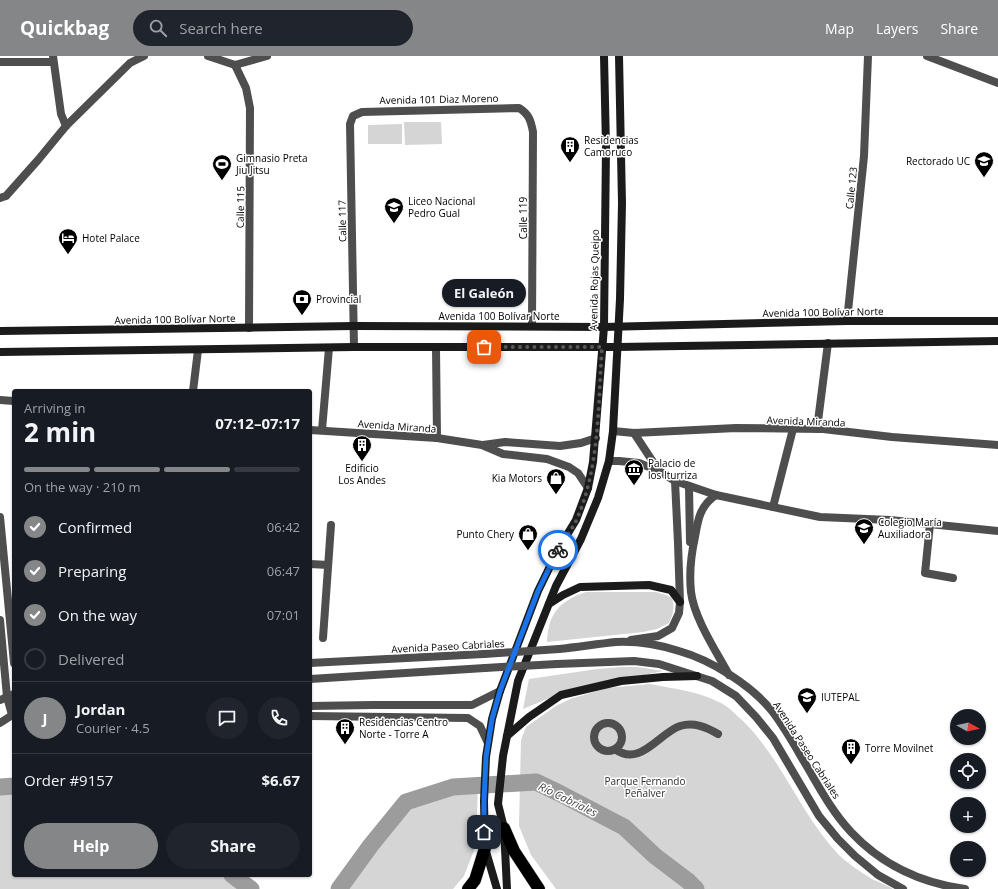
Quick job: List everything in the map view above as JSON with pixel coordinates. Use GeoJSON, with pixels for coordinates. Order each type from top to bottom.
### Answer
{"type":"FeatureCollection","features":[{"type":"Feature","properties":{"kind":"highway"},"geometry":{"type":"LineString","coordinates":[[504,828],[514,851],[539,889]]}},
{"type":"Feature","properties":{"kind":"highway"},"geometry":{"type":"LineString","coordinates":[[468,889],[475,880],[485,848]]}},
{"type":"Feature","properties":{"kind":"street"},"geometry":{"type":"LineString","coordinates":[[0,198],[6,196],[66,126],[130,63],[144,56]]}},
{"type":"Feature","properties":{"kind":"street"},"geometry":{"type":"LineString","coordinates":[[208,56],[235,65],[267,56]]}},
{"type":"Feature","properties":{"kind":"street","name":"Avenida Rojas Queipo"},"geometry":{"type":"LineString","coordinates":[[497,889],[485,848],[484,801],[486,757],[492,719],[500,691],[538,591],[559,548],[576,520],[588,488],[593,462],[604,327],[606,147],[604,56]]}},
{"type":"Feature","properties":{"kind":"street"},"geometry":{"type":"LineString","coordinates":[[507,889],[504,828],[498,804],[502,756],[518,681],[549,604],[565,568],[581,539],[598,498],[608,461],[613,430],[619,327],[622,204],[619,56]]}},
{"type":"Feature","properties":{"kind":"street","name":"Calle 123"},"geometry":{"type":"LineString","coordinates":[[847,321],[864,156],[868,56]]}},
{"type":"Feature","properties":{"kind":"street"},"geometry":{"type":"LineString","coordinates":[[927,56],[998,83]]}},
{"type":"Feature","properties":{"kind":"street"},"geometry":{"type":"LineString","coordinates":[[0,62],[53,59],[61,114],[66,126]]}},
{"type":"Feature","properties":{"kind":"street","name":"Calle 115"},"geometry":{"type":"LineString","coordinates":[[235,65],[246,88],[250,108],[249,328]]}},
{"type":"Feature","properties":{"kind":"street","name":"Avenida 101 Diaz Moreno"},"geometry":{"type":"LineString","coordinates":[[354,116],[362,112],[380,111],[519,108],[525,112]]}},
{"type":"Feature","properties":{"kind":"street","name":"Calle 119"},"geometry":{"type":"LineString","coordinates":[[525,112],[530,118],[533,132],[532,326]]}},
{"type":"Feature","properties":{"kind":"street","name":"Calle 117"},"geometry":{"type":"LineString","coordinates":[[354,116],[350,124],[354,347]]}},
{"type":"Feature","properties":{"kind":"street","name":"Avenida 100 Bolívar Norte"},"geometry":{"type":"LineString","coordinates":[[0,331],[354,326],[619,327],[847,321],[998,322]]}},
{"type":"Feature","properties":{"kind":"street"},"geometry":{"type":"LineString","coordinates":[[0,352],[354,347],[617,347],[998,341]]}},
{"type":"Feature","properties":{"kind":"street"},"geometry":{"type":"LineString","coordinates":[[817,429],[828,343]]}},
{"type":"Feature","properties":{"kind":"street"},"geometry":{"type":"LineString","coordinates":[[436,347],[436,438]]}},
{"type":"Feature","properties":{"kind":"street"},"geometry":{"type":"LineString","coordinates":[[322,430],[328,348]]}},
{"type":"Feature","properties":{"kind":"street"},"geometry":{"type":"LineString","coordinates":[[193,389],[198,350]]}},
{"type":"Feature","properties":{"kind":"street"},"geometry":{"type":"LineString","coordinates":[[0,400],[12,401]]}},
{"type":"Feature","properties":{"kind":"street","name":"Avenida Miranda"},"geometry":{"type":"LineString","coordinates":[[613,430],[634,433],[736,428],[817,429],[892,437],[998,445]]}},
{"type":"Feature","properties":{"kind":"street"},"geometry":{"type":"LineString","coordinates":[[773,507],[793,429]]}},
{"type":"Feature","properties":{"kind":"street","name":"Avenida Miranda"},"geometry":{"type":"LineString","coordinates":[[312,430],[436,438],[482,445],[503,454],[547,459],[568,467],[578,472],[588,488]]}},
{"type":"Feature","properties":{"kind":"street"},"geometry":{"type":"LineString","coordinates":[[634,433],[659,471]]}},
{"type":"Feature","properties":{"kind":"street","name":"Avenida Miranda"},"geometry":{"type":"LineString","coordinates":[[482,445],[505,442],[560,446],[581,443],[596,438]]}},
{"type":"Feature","properties":{"kind":"street"},"geometry":{"type":"LineString","coordinates":[[608,461],[639,463],[659,471],[675,481],[716,495],[820,516],[890,520],[998,530]]}},
{"type":"Feature","properties":{"kind":"street"},"geometry":{"type":"LineString","coordinates":[[617,642],[658,636],[672,628],[679,613],[680,602],[675,481]]}},
{"type":"Feature","properties":{"kind":"street"},"geometry":{"type":"LineString","coordinates":[[689,486],[691,593],[699,621],[730,675]]}},
{"type":"Feature","properties":{"kind":"street"},"geometry":{"type":"LineString","coordinates":[[691,559],[699,516],[708,500],[716,495]]}},
{"type":"Feature","properties":{"kind":"street"},"geometry":{"type":"LineString","coordinates":[[0,517],[12,641]]}},
{"type":"Feature","properties":{"kind":"street"},"geometry":{"type":"LineString","coordinates":[[930,524],[925,573],[953,578]]}},
{"type":"Feature","properties":{"kind":"street"},"geometry":{"type":"LineString","coordinates":[[323,638],[331,525]]}},
{"type":"Feature","properties":{"kind":"street"},"geometry":{"type":"LineString","coordinates":[[312,564],[328,564]]}},
{"type":"Feature","properties":{"kind":"street"},"geometry":{"type":"LineString","coordinates":[[549,604],[580,587],[649,585],[671,590],[680,602]]}},
{"type":"Feature","properties":{"kind":"street"},"geometry":{"type":"LineString","coordinates":[[0,620],[7,697],[12,712]]}},
{"type":"Feature","properties":{"kind":"street","name":"Avenida Paseo Cabriales"},"geometry":{"type":"LineString","coordinates":[[312,663],[559,649],[617,642],[645,644],[678,650],[697,657],[730,675],[757,696],[772,711],[836,813],[851,832],[867,847],[910,875],[928,881],[965,889]]}},
{"type":"Feature","properties":{"kind":"street"},"geometry":{"type":"LineString","coordinates":[[312,679],[557,664],[634,661],[659,664],[712,681],[736,696],[773,738],[819,816],[838,839],[855,856],[878,875],[903,889]]}},
{"type":"Feature","properties":{"kind":"street"},"geometry":{"type":"LineString","coordinates":[[507,736],[529,717],[561,695],[621,681],[663,676],[697,676]]}},
{"type":"Feature","properties":{"kind":"street"},"geometry":{"type":"LineString","coordinates":[[312,706],[472,705],[500,691]]}},
{"type":"Feature","properties":{"kind":"street"},"geometry":{"type":"LineString","coordinates":[[0,723],[12,716]]}},
{"type":"Feature","properties":{"kind":"street"},"geometry":{"type":"LineString","coordinates":[[312,716],[468,718],[480,726],[488,742]]}},
{"type":"Feature","properties":{"kind":"street"},"geometry":{"type":"LineString","coordinates":[[615,749],[626,754],[642,752],[670,732],[687,725],[698,725],[708,728],[718,734]]}},
{"type":"Feature","properties":{"kind":"green space"},"geometry":{"type":"Polygon","coordinates":[[[404,122],[441,122],[442,144],[405,145],[404,122]]]}},
{"type":"Feature","properties":{"kind":"green space"},"geometry":{"type":"Polygon","coordinates":[[[402,124],[402,144],[368,144],[368,125],[402,124]]]}},
{"type":"Feature","properties":{"kind":"green space"},"geometry":{"type":"Polygon","coordinates":[[[586,592],[656,592],[672,598],[672,614],[669,623],[657,629],[643,632],[547,642],[550,624],[557,610],[562,604],[586,592]]]}},
{"type":"Feature","properties":{"kind":"green space"},"geometry":{"type":"Polygon","coordinates":[[[638,667],[663,671],[564,692],[523,709],[529,679],[597,669],[638,667]]]}},
{"type":"Feature","properties":{"kind":"green space","name":"Parque Fernando Peñalver"},"geometry":{"type":"Polygon","coordinates":[[[650,684],[704,696],[721,703],[729,709],[756,735],[769,752],[812,821],[837,853],[849,864],[865,875],[893,889],[556,889],[531,855],[519,826],[521,740],[526,727],[556,706],[570,699],[607,688],[650,684]]]}},
{"type":"Feature","properties":{"kind":"green space"},"geometry":{"type":"Polygon","coordinates":[[[478,783],[476,845],[464,876],[453,889],[347,889],[411,798],[463,785],[478,783]]]}},
{"type":"Feature","properties":{"kind":"green space"},"geometry":{"type":"Polygon","coordinates":[[[0,787],[12,787],[12,877],[234,877],[249,889],[0,889],[0,787]]]}},
{"type":"Feature","properties":{"kind":"waterway","name":"Río Cabriales"},"geometry":{"type":"LineString","coordinates":[[339,889],[371,845],[406,802],[453,787],[536,782],[624,827],[655,856],[688,881],[696,889]]}},
{"type":"Feature","properties":{"kind":"waterway","name":"Río Cabriales"},"geometry":{"type":"LineString","coordinates":[[0,787],[12,786]]}},
{"type":"Feature","properties":{"kind":"waterway","name":"Río Cabriales"},"geometry":{"type":"LineString","coordinates":[[235,877],[251,889]]}},
{"type":"Feature","properties":{"kind":"way so far"},"geometry":{"type":"LineString","coordinates":[[484,347],[602,347],[596,438],[588,488],[576,520],[558,550]]}},
{"type":"Feature","properties":{"kind":"place","name":"Residencias Camoruco"},"geometry":{"type":"Point","coordinates":[570,163]}},
{"type":"Feature","properties":{"kind":"place","name":"Rectorado UC"},"geometry":{"type":"Point","coordinates":[984,178]}},
{"type":"Feature","properties":{"kind":"place","name":"Gimnasio Preta Jiu Jitsu"},"geometry":{"type":"Point","coordinates":[222,181]}},
{"type":"Feature","properties":{"kind":"place","name":"Liceo Nacional Pedro Gual"},"geometry":{"type":"Point","coordinates":[394,224]}},
{"type":"Feature","properties":{"kind":"place","name":"Hotel Palace"},"geometry":{"type":"Point","coordinates":[68,255]}},
{"type":"Feature","properties":{"kind":"place","name":"Provincial"},"geometry":{"type":"Point","coordinates":[302,316]}},
{"type":"Feature","properties":{"kind":"place","name":"El Galeón"},"geometry":{"type":"Point","coordinates":[484,347]}},
{"type":"Feature","properties":{"kind":"place","name":"Edificio Los Andes"},"geometry":{"type":"Point","coordinates":[362,462]}},
{"type":"Feature","properties":{"kind":"place","name":"Palacio de los Iturriza"},"geometry":{"type":"Point","coordinates":[634,486]}},
{"type":"Feature","properties":{"kind":"place","name":"Kia Motors"},"geometry":{"type":"Point","coordinates":[556,495]}},
{"type":"Feature","properties":{"kind":"place","name":"Colegio María Auxiliadora"},"geometry":{"type":"Point","coordinates":[864,545]}},
{"type":"Feature","properties":{"kind":"place","name":"Punto Chery"},"geometry":{"type":"Point","coordinates":[528,551]}},
{"type":"Feature","properties":{"kind":"place","name":"IUTEPAL"},"geometry":{"type":"Point","coordinates":[807,714]}},
{"type":"Feature","properties":{"kind":"place","name":"Residencias Centro Norte - Torre A"},"geometry":{"type":"Point","coordinates":[345,745]}},
{"type":"Feature","properties":{"kind":"place","name":"Torre Movilnet"},"geometry":{"type":"Point","coordinates":[851,765]}},
{"type":"Feature","properties":{"kind":"route"},"geometry":{"type":"LineString","coordinates":[[484,832],[486,757],[492,719],[500,691],[538,591],[558,550]]}}]}
